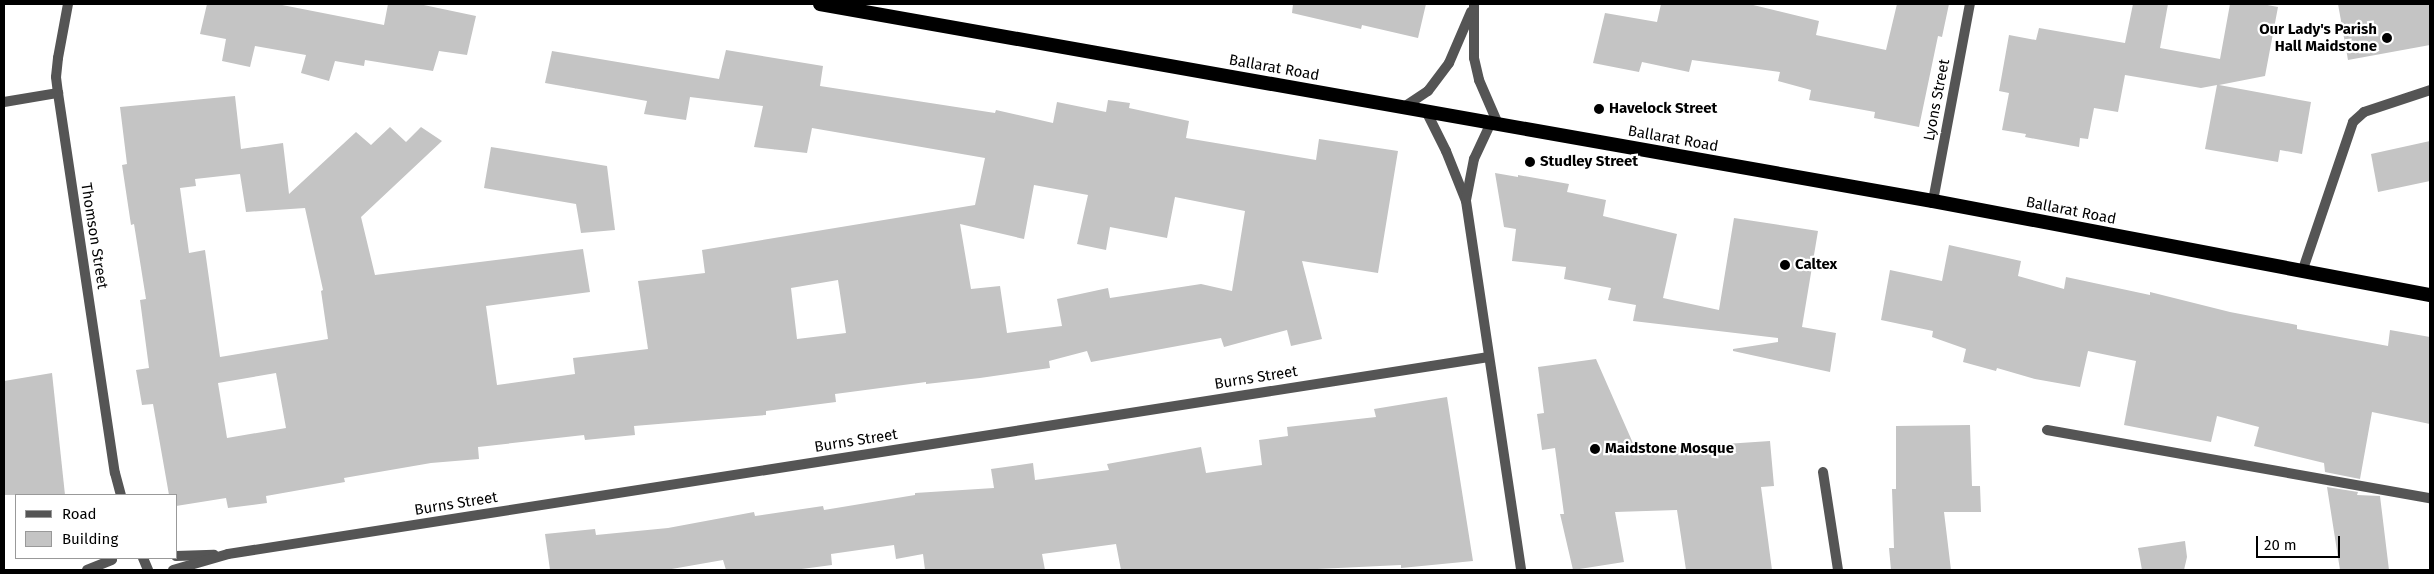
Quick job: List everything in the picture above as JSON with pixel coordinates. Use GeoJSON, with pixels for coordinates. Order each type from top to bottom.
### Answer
{"type":"FeatureCollection","features":[{"type":"Feature","properties":{"kind":"highway","name":"Ballarat Road"},"geometry":{"type":"LineString","coordinates":[[820,4],[1933,201],[2430,295]]}},
{"type":"Feature","properties":{"kind":"street","name":"Thomson Street"},"geometry":{"type":"LineString","coordinates":[[68,4],[58,58],[58,93],[115,473],[121,494]]}},
{"type":"Feature","properties":{"kind":"street","name":"Lyons Street"},"geometry":{"type":"LineString","coordinates":[[1933,201],[1970,4]]}},
{"type":"Feature","properties":{"kind":"street"},"geometry":{"type":"LineString","coordinates":[[1404,108],[1428,91],[1449,63],[1473,6]]}},
{"type":"Feature","properties":{"kind":"street"},"geometry":{"type":"LineString","coordinates":[[1466,201],[1474,159],[1494,124],[1479,80],[1474,58],[1473,6]]}},
{"type":"Feature","properties":{"kind":"street"},"geometry":{"type":"LineString","coordinates":[[2302,272],[2353,122],[2364,112],[2430,90]]}},
{"type":"Feature","properties":{"kind":"street"},"geometry":{"type":"LineString","coordinates":[[4,102],[58,93]]}},
{"type":"Feature","properties":{"kind":"street"},"geometry":{"type":"LineString","coordinates":[[1426,111],[1446,151],[1466,201],[1521,570]]}},
{"type":"Feature","properties":{"kind":"street","name":"Burns Street"},"geometry":{"type":"LineString","coordinates":[[178,556],[228,554],[1489,357]]}},
{"type":"Feature","properties":{"kind":"street"},"geometry":{"type":"LineString","coordinates":[[2047,430],[2430,498]]}},
{"type":"Feature","properties":{"kind":"street"},"geometry":{"type":"LineString","coordinates":[[1824,472],[1838,570]]}},
{"type":"Feature","properties":{"kind":"street","name":"Thomson Street"},"geometry":{"type":"LineString","coordinates":[[115,473],[115,494]]}},
{"type":"Feature","properties":{"kind":"street","name":"Burns Street"},"geometry":{"type":"LineString","coordinates":[[173,570],[228,554]]}},
{"type":"Feature","properties":{"kind":"street"},"geometry":{"type":"LineString","coordinates":[[87,570],[112,563]]}},
{"type":"Feature","properties":{"kind":"building"},"geometry":{"type":"Polygon","coordinates":[[[207,4],[277,4],[384,25],[388,4],[419,4],[476,16],[467,55],[439,51],[433,71],[365,60],[364,66],[335,61],[329,81],[301,73],[306,55],[255,46],[250,67],[222,61],[226,39],[200,34],[207,4]]]}},
{"type":"Feature","properties":{"kind":"building"},"geometry":{"type":"Polygon","coordinates":[[[1293,4],[1426,4],[1418,38],[1362,25],[1361,29],[1292,13],[1293,4]]]}},
{"type":"Feature","properties":{"kind":"building"},"geometry":{"type":"Polygon","coordinates":[[[1661,4],[1749,4],[1819,21],[1816,35],[1886,50],[1897,4],[1949,4],[1942,37],[1938,36],[1919,127],[1874,118],[1875,112],[1809,100],[1811,90],[1778,81],[1780,72],[1692,60],[1689,72],[1642,62],[1639,72],[1593,63],[1605,13],[1657,22],[1661,4]]]}},
{"type":"Feature","properties":{"kind":"building"},"geometry":{"type":"Polygon","coordinates":[[[2133,4],[2168,4],[2160,48],[2220,59],[2230,4],[2262,4],[2278,7],[2265,76],[2219,85],[2311,102],[2302,154],[2280,150],[2278,162],[2205,149],[2217,85],[2201,88],[2125,75],[2118,112],[2094,108],[2088,139],[2080,138],[2079,147],[2025,137],[2026,134],[2002,130],[2009,93],[1999,91],[2009,35],[2036,40],[2039,28],[2125,43],[2133,4]]]}},
{"type":"Feature","properties":{"kind":"building","name":"Our Lady's Parish Hall Maidstone"},"geometry":{"type":"Polygon","coordinates":[[[2338,4],[2430,4],[2430,45],[2348,60],[2338,4]]]}},
{"type":"Feature","properties":{"kind":"building"},"geometry":{"type":"Polygon","coordinates":[[[726,50],[823,66],[820,86],[995,113],[996,110],[1053,123],[1057,102],[1106,112],[1108,100],[1130,103],[1129,108],[1189,121],[1186,138],[1316,160],[1319,139],[1398,151],[1378,273],[1302,261],[1322,339],[1291,346],[1287,330],[1224,347],[1221,338],[1091,362],[1087,351],[1049,361],[1050,368],[980,378],[926,384],[926,382],[835,394],[836,402],[766,411],[766,415],[634,426],[635,435],[585,440],[584,435],[478,447],[479,459],[431,463],[344,478],[345,482],[266,496],[267,503],[228,508],[226,498],[178,506],[178,494],[169,494],[153,404],[142,405],[136,370],[149,368],[140,300],[146,299],[134,224],[131,225],[122,165],[127,164],[120,107],[235,96],[241,149],[283,143],[289,194],[356,132],[371,145],[390,127],[406,142],[421,127],[442,141],[361,217],[375,275],[583,249],[590,292],[486,306],[497,385],[575,374],[573,358],[648,349],[638,281],[705,273],[702,250],[975,205],[985,158],[812,128],[807,153],[754,147],[763,106],[690,97],[686,120],[644,114],[647,101],[545,83],[552,51],[719,79],[726,50]],[[240,174],[195,179],[196,186],[180,188],[189,253],[205,250],[220,357],[328,339],[321,291],[323,290],[305,208],[246,212],[240,174]],[[1034,185],[1024,239],[960,224],[971,289],[1000,286],[1007,333],[1062,326],[1057,299],[1108,288],[1110,298],[1201,284],[1232,291],[1245,211],[1175,197],[1167,238],[1110,227],[1106,250],[1077,244],[1088,195],[1034,185]],[[838,280],[791,288],[797,339],[846,333],[838,280]],[[276,373],[218,383],[227,438],[286,428],[276,373]]]}},
{"type":"Feature","properties":{"kind":"building"},"geometry":{"type":"Polygon","coordinates":[[[2430,141],[2430,181],[2378,192],[2371,154],[2430,141]]]}},
{"type":"Feature","properties":{"kind":"building"},"geometry":{"type":"Polygon","coordinates":[[[491,147],[607,166],[615,230],[581,233],[576,204],[484,188],[491,147]]]}},
{"type":"Feature","properties":{"kind":"building"},"geometry":{"type":"Polygon","coordinates":[[[1495,173],[1569,184],[1567,192],[1606,200],[1603,216],[1677,234],[1663,298],[1719,310],[1734,218],[1818,231],[1802,327],[1836,333],[1830,372],[1733,351],[1733,349],[1778,342],[1778,338],[1633,321],[1636,305],[1608,300],[1611,288],[1564,279],[1566,267],[1512,261],[1516,229],[1504,227],[1495,173]]]}},
{"type":"Feature","properties":{"kind":"building"},"geometry":{"type":"Polygon","coordinates":[[[1949,245],[2021,261],[2018,276],[2064,289],[2066,277],[2150,295],[2150,292],[2230,312],[2297,325],[2297,329],[2388,346],[2390,330],[2430,337],[2430,424],[2372,412],[2360,479],[2325,472],[2324,463],[2254,446],[2259,427],[2217,416],[2211,442],[2124,425],[2136,361],[2088,351],[2080,387],[2035,379],[1997,368],[1996,371],[1963,362],[1966,349],[1932,337],[1933,331],[1881,320],[1890,270],[1942,281],[1949,245]]]}},
{"type":"Feature","properties":{"kind":"building"},"geometry":{"type":"Polygon","coordinates":[[[1596,359],[1636,450],[1770,441],[1774,486],[1761,487],[1772,570],[1686,570],[1677,510],[1615,512],[1624,562],[1573,570],[1560,514],[1564,514],[1555,448],[1542,450],[1537,414],[1544,413],[1538,367],[1596,359]]]}},
{"type":"Feature","properties":{"kind":"building"},"geometry":{"type":"Polygon","coordinates":[[[52,373],[65,494],[4,495],[4,381],[52,373]]]}},
{"type":"Feature","properties":{"kind":"building"},"geometry":{"type":"Polygon","coordinates":[[[1447,397],[1473,561],[1401,568],[1401,565],[1296,570],[1121,570],[1116,544],[1042,554],[1045,570],[925,570],[923,554],[896,559],[894,545],[831,554],[832,565],[794,570],[726,570],[723,560],[666,570],[550,570],[545,534],[595,529],[596,535],[668,528],[754,512],[755,516],[823,506],[824,510],[915,495],[915,493],[994,488],[991,469],[1033,463],[1035,480],[1109,470],[1107,464],[1201,447],[1206,473],[1262,465],[1259,440],[1288,436],[1287,427],[1376,417],[1374,409],[1447,397]]]}},
{"type":"Feature","properties":{"kind":"building"},"geometry":{"type":"Polygon","coordinates":[[[1970,425],[1972,486],[1980,486],[1981,512],[1944,512],[1951,570],[1891,570],[1889,548],[1894,548],[1892,489],[1896,489],[1896,426],[1970,425]]]}},
{"type":"Feature","properties":{"kind":"building"},"geometry":{"type":"Polygon","coordinates":[[[2327,487],[2358,492],[2357,495],[2380,496],[2389,570],[2340,570],[2327,487]]]}},
{"type":"Feature","properties":{"kind":"building"},"geometry":{"type":"Polygon","coordinates":[[[2185,541],[2187,557],[2184,570],[2142,570],[2138,548],[2185,541]]]}},
{"type":"Feature","properties":{"kind":"place","name":"Our Lady's Parish Hall Maidstone"},"geometry":{"type":"Point","coordinates":[2387,38]}},
{"type":"Feature","properties":{"kind":"place","name":"Havelock Street"},"geometry":{"type":"Point","coordinates":[1599,109]}},
{"type":"Feature","properties":{"kind":"place","name":"Studley Street"},"geometry":{"type":"Point","coordinates":[1530,162]}},
{"type":"Feature","properties":{"kind":"place","name":"Caltex"},"geometry":{"type":"Point","coordinates":[1785,265]}},
{"type":"Feature","properties":{"kind":"place","name":"Maidstone Mosque"},"geometry":{"type":"Point","coordinates":[1595,449]}}]}
